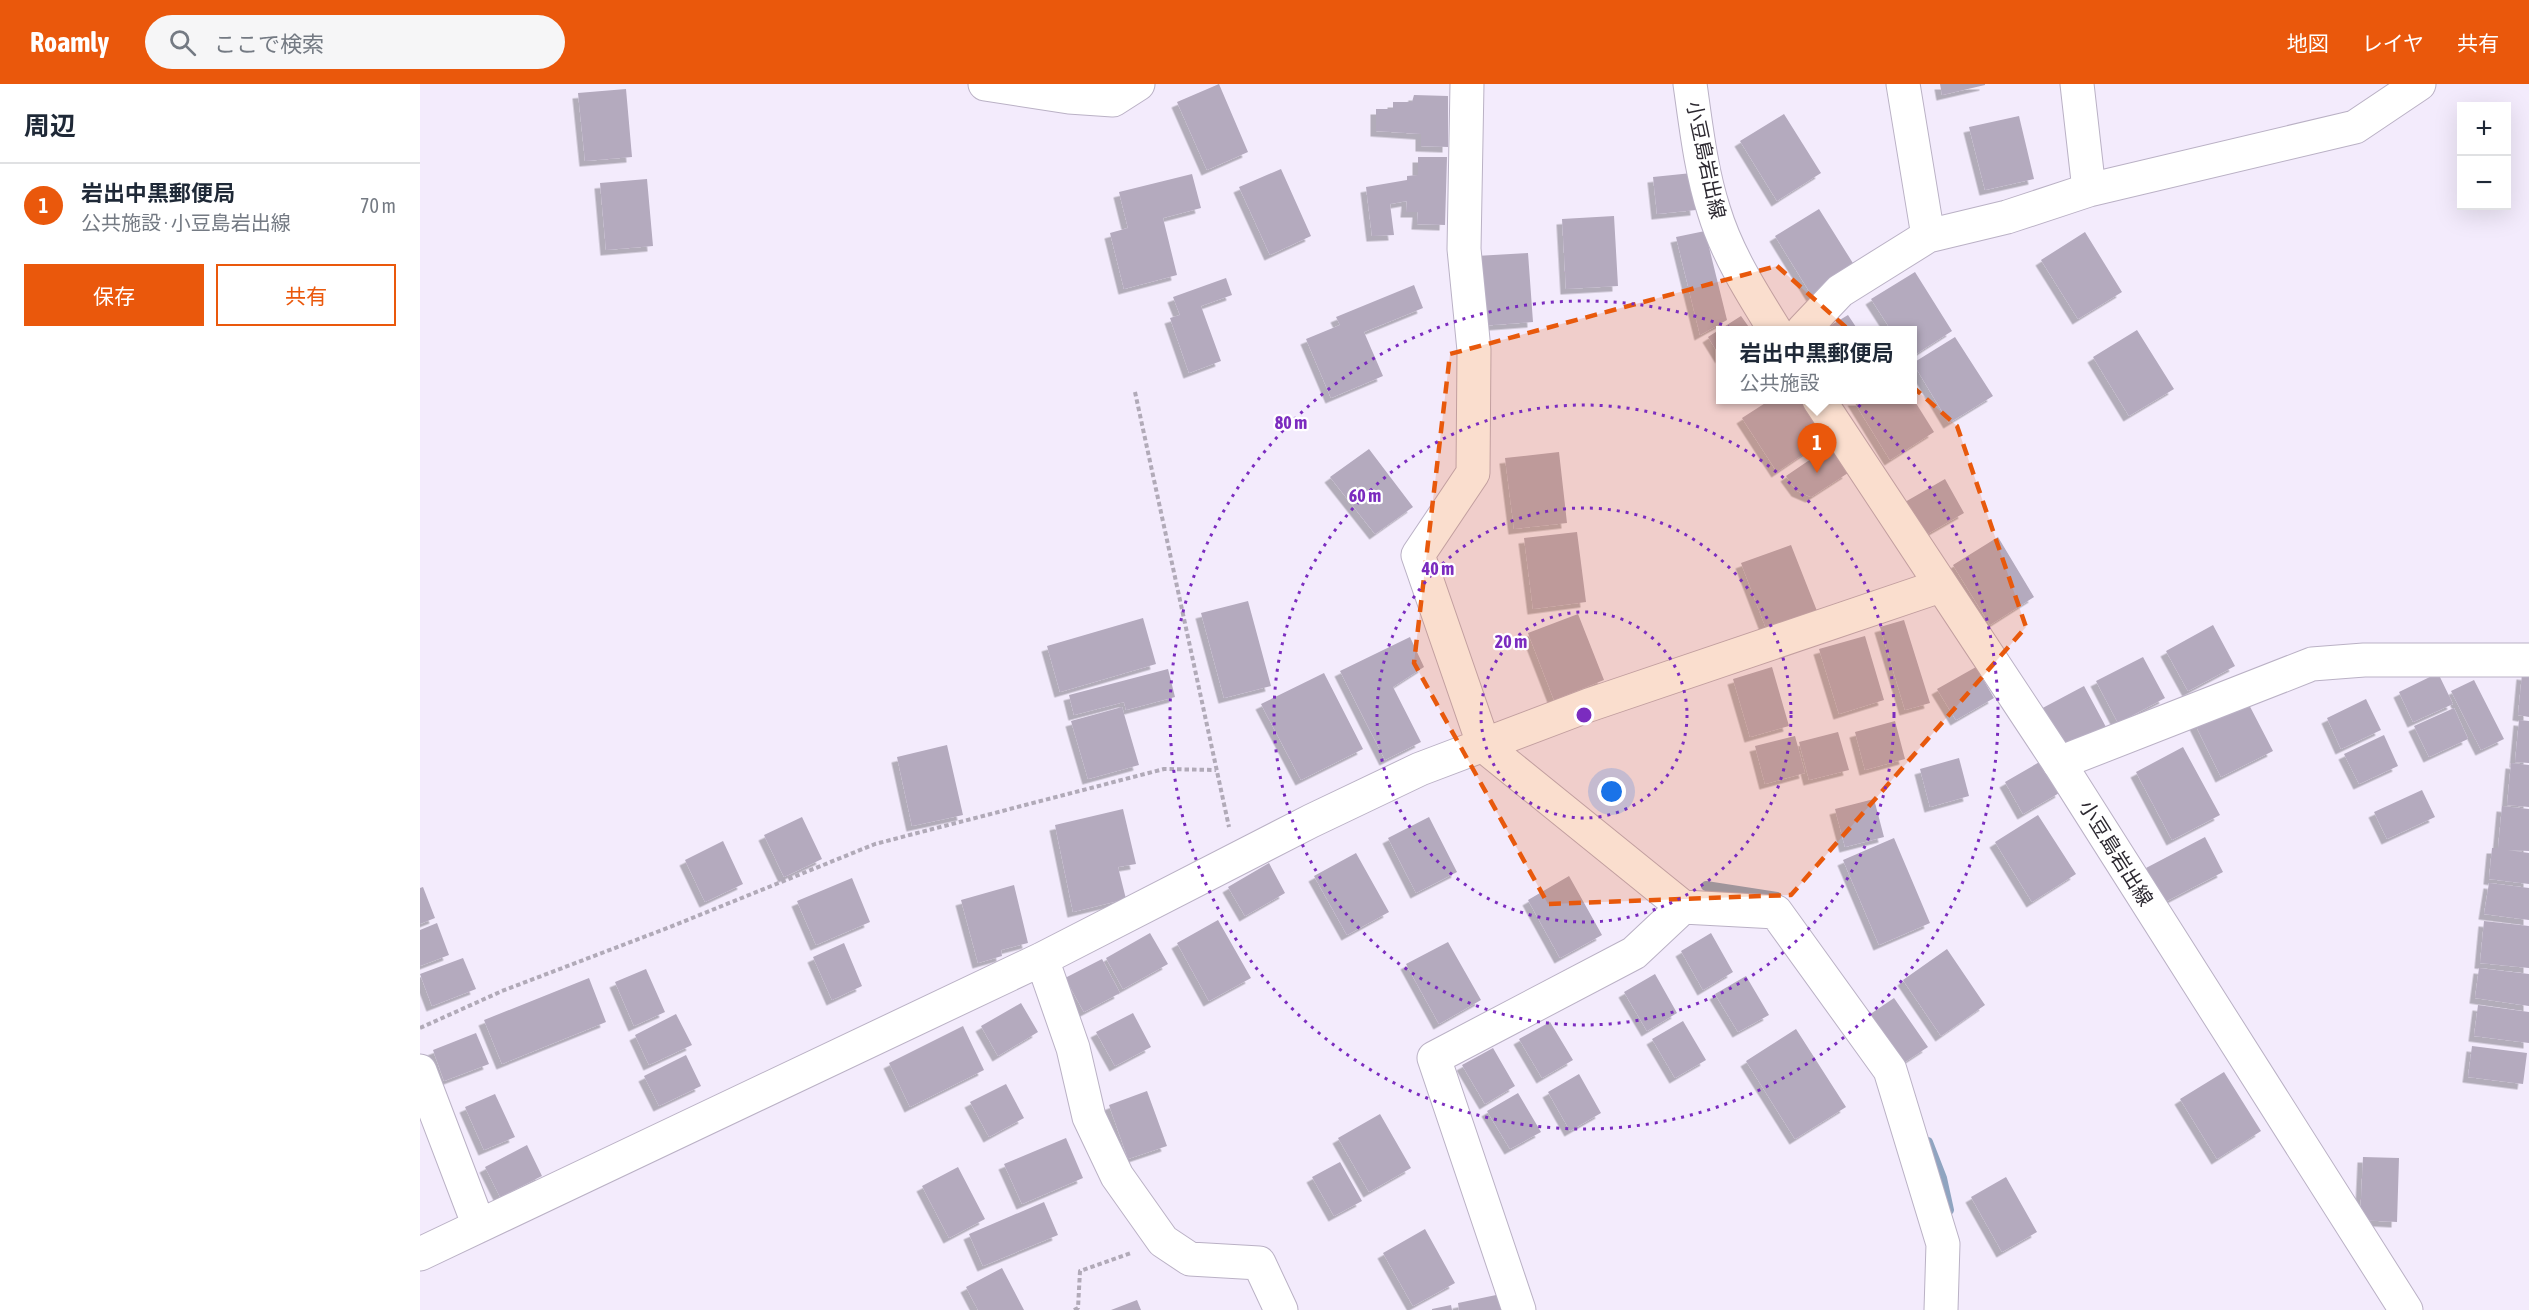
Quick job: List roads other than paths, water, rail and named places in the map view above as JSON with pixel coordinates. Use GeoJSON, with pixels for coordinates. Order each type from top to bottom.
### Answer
{"type":"FeatureCollection","features":[{"type":"Feature","properties":{"kind":"street"},"geometry":{"type":"LineString","coordinates":[[985,84],[1070,97],[1113,100],[1138,84]]}},
{"type":"Feature","properties":{"kind":"street"},"geometry":{"type":"LineString","coordinates":[[1467,84],[1464,249],[1474,350],[1473,472],[1419,555],[1484,746],[1683,907],[1776,912],[1890,1070],[1943,1244],[1941,1310]]}},
{"type":"Feature","properties":{"kind":"street","name":"小豆島岩出線"},"geometry":{"type":"LineString","coordinates":[[1690,84],[1696,129],[1714,212],[1743,280],[1772,326]]}},
{"type":"Feature","properties":{"kind":"street"},"geometry":{"type":"LineString","coordinates":[[1903,84],[1928,236]]}},
{"type":"Feature","properties":{"kind":"street"},"geometry":{"type":"LineString","coordinates":[[2078,84],[2089,190]]}},
{"type":"Feature","properties":{"kind":"street"},"geometry":{"type":"LineString","coordinates":[[1807,326],[1840,291],[1928,236],[2007,218],[2089,190],[2355,127],[2419,84]]}},
{"type":"Feature","properties":{"kind":"street","name":"小豆島岩出線"},"geometry":{"type":"LineString","coordinates":[[1822,404],[2058,763],[2406,1310]]}},
{"type":"Feature","properties":{"kind":"street"},"geometry":{"type":"LineString","coordinates":[[420,1254],[1042,959],[1420,769],[1589,705],[1940,586]]}},
{"type":"Feature","properties":{"kind":"street"},"geometry":{"type":"LineString","coordinates":[[2058,763],[2312,664],[2364,660],[2529,660]]}},
{"type":"Feature","properties":{"kind":"street"},"geometry":{"type":"LineString","coordinates":[[1519,1310],[1434,1058],[1634,953],[1683,907]]}},
{"type":"Feature","properties":{"kind":"street"},"geometry":{"type":"LineString","coordinates":[[1042,959],[1073,1048],[1089,1117],[1117,1176],[1163,1241],[1190,1259],[1259,1263],[1281,1310]]}},
{"type":"Feature","properties":{"kind":"street"},"geometry":{"type":"LineString","coordinates":[[420,1071],[479,1226]]}},
{"type":"Feature","properties":{"kind":"waterway"},"geometry":{"type":"LineString","coordinates":[[1706,886],[1777,897]]}},
{"type":"Feature","properties":{"kind":"waterway"},"geometry":{"type":"LineString","coordinates":[[1928,1142],[1942,1178],[1949,1210]]}},
{"type":"Feature","properties":{"kind":"place","name":"岩出中黒郵便局"},"geometry":{"type":"Point","coordinates":[1817,473]}}]}
